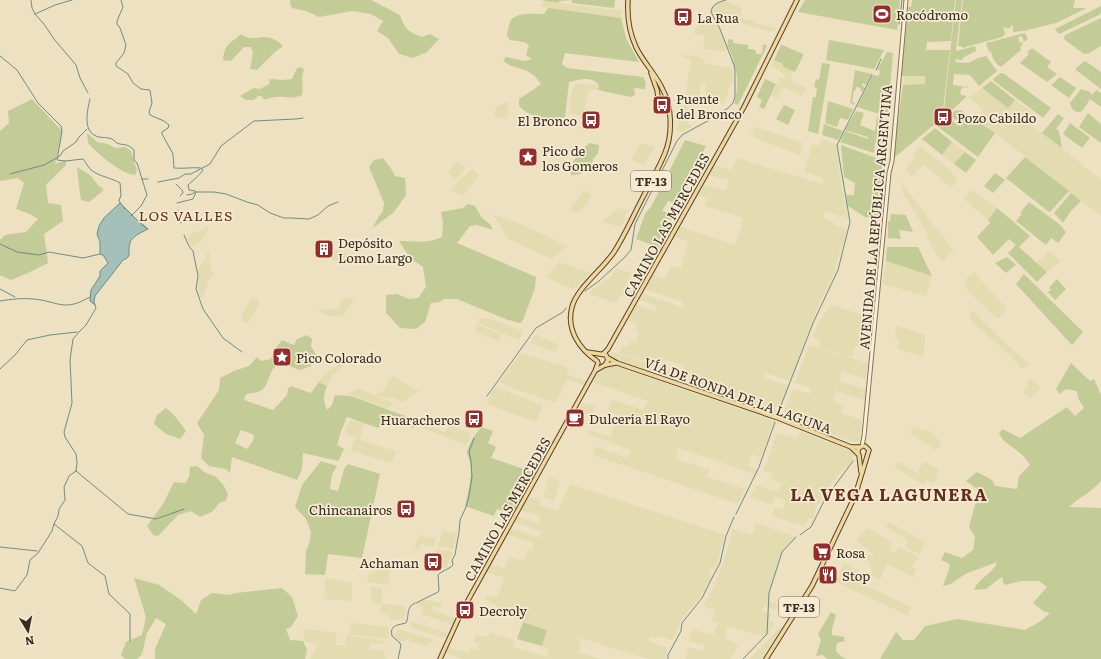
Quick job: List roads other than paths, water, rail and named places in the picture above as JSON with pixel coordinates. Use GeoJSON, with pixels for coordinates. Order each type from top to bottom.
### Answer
{"type":"FeatureCollection","features":[{"type":"Feature","properties":{"kind":"main road","name":"TF-13"},"geometry":{"type":"LineString","coordinates":[[604,365],[597,362],[579,343],[572,330],[570,315],[575,299],[581,290],[616,248],[668,146],[670,130],[668,105],[662,88],[639,53],[632,39],[628,21],[628,0]]}},
{"type":"Feature","properties":{"kind":"main road","name":"CAMINO LAS MERCEDES"},"geometry":{"type":"LineString","coordinates":[[607,357],[608,349],[741,112],[797,0]]}},
{"type":"Feature","properties":{"kind":"main road"},"geometry":{"type":"LineString","coordinates":[[650,70],[660,104]]}},
{"type":"Feature","properties":{"kind":"main road","name":"CAMINO LAS MERCEDES"},"geometry":{"type":"LineString","coordinates":[[601,354],[608,349]]}},
{"type":"Feature","properties":{"kind":"main road","name":"TF-13"},"geometry":{"type":"LineString","coordinates":[[587,352],[601,354],[607,357]]}},
{"type":"Feature","properties":{"kind":"main road"},"geometry":{"type":"LineString","coordinates":[[597,362],[597,357],[601,354]]}},
{"type":"Feature","properties":{"kind":"main road"},"geometry":{"type":"LineString","coordinates":[[604,365],[608,362],[607,357]]}},
{"type":"Feature","properties":{"kind":"main road","name":"VÍA DE RONDA DE LA LAGUNA"},"geometry":{"type":"LineString","coordinates":[[607,357],[617,363],[778,418],[851,447],[860,447]]}},
{"type":"Feature","properties":{"kind":"main road","name":"CAMINO LAS MERCEDES"},"geometry":{"type":"LineString","coordinates":[[440,659],[463,609],[595,371],[597,362]]}},
{"type":"Feature","properties":{"kind":"main road","name":"VÍA DE RONDA DE LA LAGUNA"},"geometry":{"type":"LineString","coordinates":[[604,365],[617,363]]}},
{"type":"Feature","properties":{"kind":"main road","name":"CAMINO LAS MERCEDES"},"geometry":{"type":"LineString","coordinates":[[595,371],[604,365]]}},
{"type":"Feature","properties":{"kind":"main road","name":"VÍA DE RONDA DE LA LAGUNA"},"geometry":{"type":"LineString","coordinates":[[851,447],[858,454]]}},
{"type":"Feature","properties":{"kind":"main road","name":"TF-13"},"geometry":{"type":"LineString","coordinates":[[766,659],[812,586],[855,496],[869,452],[867,447],[860,447],[858,454],[861,475]]}},
{"type":"Feature","properties":{"kind":"main road"},"geometry":{"type":"LineString","coordinates":[[858,454],[863,457],[868,455]]}},
{"type":"Feature","properties":{"kind":"street","name":"AVENIDA DE LA REPÚBLICA ARGENTINA"},"geometry":{"type":"LineString","coordinates":[[860,447],[864,436],[888,173],[892,161],[906,0]]}},
{"type":"Feature","properties":{"kind":"street","name":"AVENIDA DE LA REPÚBLICA ARGENTINA"},"geometry":{"type":"LineString","coordinates":[[864,436],[867,447]]}},
{"type":"Feature","properties":{"kind":"water"},"geometry":{"type":"Polygon","coordinates":[[[120,203],[148,229],[133,238],[129,246],[128,257],[123,260],[95,296],[95,305],[90,301],[91,290],[100,276],[100,271],[108,263],[103,255],[100,254],[100,242],[97,234],[99,226],[104,218],[120,203]]]}},
{"type":"Feature","properties":{"kind":"waterway"},"geometry":{"type":"LineString","coordinates":[[31,0],[32,8],[35,14],[76,65],[80,78],[88,93]]}},
{"type":"Feature","properties":{"kind":"waterway"},"geometry":{"type":"LineString","coordinates":[[35,14],[55,5],[72,0]]}},
{"type":"Feature","properties":{"kind":"waterway"},"geometry":{"type":"LineString","coordinates":[[121,0],[123,7],[117,24],[126,45],[124,53],[116,63],[116,66],[128,74],[133,83],[141,89],[150,90],[152,103],[149,112],[150,115],[164,121],[169,125],[168,128],[162,132],[162,134],[173,154],[174,168],[201,168],[203,170],[188,185],[189,190],[196,192],[193,199],[177,203]]}},
{"type":"Feature","properties":{"kind":"waterway"},"geometry":{"type":"LineString","coordinates":[[585,291],[599,281],[631,250],[635,224],[677,141],[682,135],[713,118],[733,103],[735,97],[734,65],[720,29],[711,12],[714,5],[726,0]]}},
{"type":"Feature","properties":{"kind":"waterway"},"geometry":{"type":"LineString","coordinates":[[899,24],[902,0]]}},
{"type":"Feature","properties":{"kind":"waterway"},"geometry":{"type":"LineString","coordinates":[[0,56],[17,70],[38,103],[61,126],[62,131],[57,160],[65,161],[83,159],[94,172],[120,183],[121,195],[119,201],[125,209]]}},
{"type":"Feature","properties":{"kind":"waterway"},"geometry":{"type":"LineString","coordinates":[[876,70],[881,59]]}},
{"type":"Feature","properties":{"kind":"waterway"},"geometry":{"type":"LineString","coordinates":[[780,408],[813,323],[838,270],[850,222],[837,145],[872,75]]}},
{"type":"Feature","properties":{"kind":"waterway"},"geometry":{"type":"LineString","coordinates":[[90,99],[87,116],[90,131],[94,135],[113,139],[117,143],[127,145],[134,150],[134,160],[137,163],[147,195],[141,206],[131,216]]}},
{"type":"Feature","properties":{"kind":"waterway"},"geometry":{"type":"LineString","coordinates":[[158,182],[179,178],[185,174],[191,174],[210,164],[221,146],[254,121],[303,118]]}},
{"type":"Feature","properties":{"kind":"waterway"},"geometry":{"type":"LineString","coordinates":[[10,174],[44,165],[60,156],[63,151],[76,142],[87,129]]}},
{"type":"Feature","properties":{"kind":"waterway"},"geometry":{"type":"LineString","coordinates":[[142,179],[148,179]]}},
{"type":"Feature","properties":{"kind":"waterway"},"geometry":{"type":"LineString","coordinates":[[176,184],[181,189]]}},
{"type":"Feature","properties":{"kind":"waterway"},"geometry":{"type":"LineString","coordinates":[[180,196],[183,193],[182,190]]}},
{"type":"Feature","properties":{"kind":"waterway"},"geometry":{"type":"LineString","coordinates":[[187,195],[195,192],[214,192],[226,194],[258,205],[270,213],[284,218],[309,219],[318,215],[328,206],[338,202]]}},
{"type":"Feature","properties":{"kind":"waterway"},"geometry":{"type":"LineString","coordinates":[[178,210],[181,223]]}},
{"type":"Feature","properties":{"kind":"waterway"},"geometry":{"type":"LineString","coordinates":[[142,225],[148,229]]}},
{"type":"Feature","properties":{"kind":"waterway"},"geometry":{"type":"LineString","coordinates":[[184,235],[193,251],[198,276],[196,289],[203,309],[223,338],[242,352]]}},
{"type":"Feature","properties":{"kind":"waterway"},"geometry":{"type":"LineString","coordinates":[[0,244],[17,252],[39,255],[49,252],[83,258],[100,254]]}},
{"type":"Feature","properties":{"kind":"waterway"},"geometry":{"type":"LineString","coordinates":[[0,289],[15,297]]}},
{"type":"Feature","properties":{"kind":"waterway"},"geometry":{"type":"LineString","coordinates":[[0,301],[30,299],[68,305],[81,302],[90,297]]}},
{"type":"Feature","properties":{"kind":"waterway"},"geometry":{"type":"LineString","coordinates":[[0,588],[15,591],[27,575],[30,560],[38,553],[52,531],[59,509],[65,500],[64,487],[69,476],[76,471],[76,454],[65,437],[64,432],[72,403],[70,360],[73,339],[86,325],[96,308],[95,305]]}},
{"type":"Feature","properties":{"kind":"waterway"},"geometry":{"type":"LineString","coordinates":[[487,396],[536,328],[563,312],[566,308]]}},
{"type":"Feature","properties":{"kind":"waterway"},"geometry":{"type":"LineString","coordinates":[[0,369],[15,355],[27,340],[50,335],[77,332]]}},
{"type":"Feature","properties":{"kind":"waterway"},"geometry":{"type":"LineString","coordinates":[[736,514],[759,467],[775,422]]}},
{"type":"Feature","properties":{"kind":"waterway"},"geometry":{"type":"LineString","coordinates":[[416,603],[438,592],[438,575],[453,565],[452,560],[455,555],[460,520],[469,496],[472,477],[469,452],[474,438]]}},
{"type":"Feature","properties":{"kind":"waterway"},"geometry":{"type":"LineString","coordinates":[[800,535],[811,527],[825,499],[853,461]]}},
{"type":"Feature","properties":{"kind":"waterway"},"geometry":{"type":"LineString","coordinates":[[76,471],[128,514],[156,519],[184,509]]}},
{"type":"Feature","properties":{"kind":"waterway"},"geometry":{"type":"LineString","coordinates":[[668,659],[668,655],[681,631],[682,623],[702,598],[720,563],[726,536],[734,517]]}},
{"type":"Feature","properties":{"kind":"waterway"},"geometry":{"type":"LineString","coordinates":[[54,524],[82,546],[88,563],[105,576],[109,594],[130,614],[130,641]]}},
{"type":"Feature","properties":{"kind":"waterway"},"geometry":{"type":"LineString","coordinates":[[743,659],[767,634],[769,593],[782,552],[796,537]]}},
{"type":"Feature","properties":{"kind":"waterway"},"geometry":{"type":"LineString","coordinates":[[0,547],[37,551]]}},
{"type":"Feature","properties":{"kind":"waterway"},"geometry":{"type":"LineString","coordinates":[[398,659],[401,645],[392,636],[391,632],[395,626],[406,623],[409,609],[415,603]]}},
{"type":"Feature","properties":{"kind":"place","name":"Rocódromo"},"geometry":{"type":"Point","coordinates":[882,14]}},
{"type":"Feature","properties":{"kind":"place","name":"La Rua"},"geometry":{"type":"Point","coordinates":[683,17]}},
{"type":"Feature","properties":{"kind":"place","name":"Puente del Bronco"},"geometry":{"type":"Point","coordinates":[662,105]}},
{"type":"Feature","properties":{"kind":"place","name":"Pozo Cabildo"},"geometry":{"type":"Point","coordinates":[943,117]}},
{"type":"Feature","properties":{"kind":"place","name":"El Bronco"},"geometry":{"type":"Point","coordinates":[591,120]}},
{"type":"Feature","properties":{"kind":"place","name":"Pico de los Gomeros"},"geometry":{"type":"Point","coordinates":[528,157]}},
{"type":"Feature","properties":{"kind":"place","name":"Depósito Lomo Largo"},"geometry":{"type":"Point","coordinates":[324,249]}},
{"type":"Feature","properties":{"kind":"place","name":"Pico Colorado"},"geometry":{"type":"Point","coordinates":[282,357]}},
{"type":"Feature","properties":{"kind":"place","name":"Dulcería El Rayo"},"geometry":{"type":"Point","coordinates":[575,418]}},
{"type":"Feature","properties":{"kind":"place","name":"Huaracheros"},"geometry":{"type":"Point","coordinates":[474,419]}},
{"type":"Feature","properties":{"kind":"place","name":"Chincanairos"},"geometry":{"type":"Point","coordinates":[406,509]}},
{"type":"Feature","properties":{"kind":"place","name":"Rosa"},"geometry":{"type":"Point","coordinates":[822,552]}},
{"type":"Feature","properties":{"kind":"place","name":"Achaman"},"geometry":{"type":"Point","coordinates":[433,562]}},
{"type":"Feature","properties":{"kind":"place","name":"Stop"},"geometry":{"type":"Point","coordinates":[828,575]}},
{"type":"Feature","properties":{"kind":"place","name":"Decroly"},"geometry":{"type":"Point","coordinates":[465,610]}},
{"type":"Feature","properties":{"kind":"district","name":"LOS VALLES"},"geometry":{"type":"Point","coordinates":[186,215]}},
{"type":"Feature","properties":{"kind":"district","name":"LA VEGA LAGUNERA"},"geometry":{"type":"Point","coordinates":[889,493]}}]}
